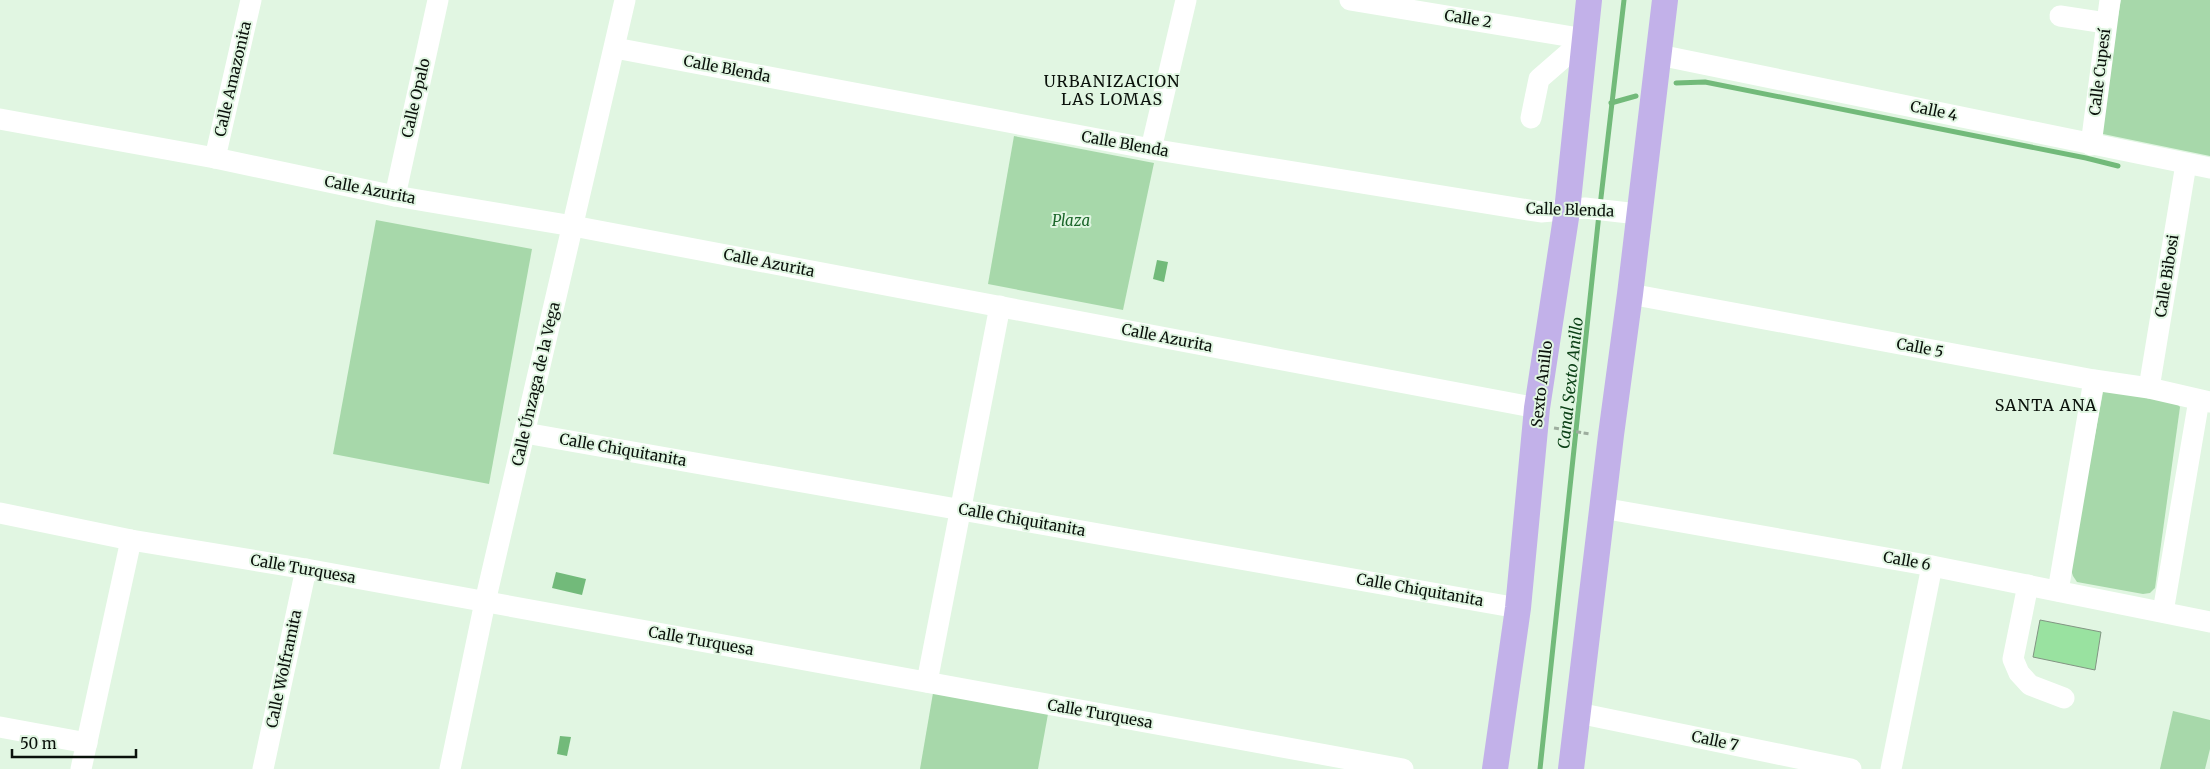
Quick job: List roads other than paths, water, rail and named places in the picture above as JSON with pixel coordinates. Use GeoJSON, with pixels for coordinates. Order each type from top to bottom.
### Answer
{"type":"FeatureCollection","features":[{"type":"Feature","properties":{"kind":"main road","name":"Sexto Anillo"},"geometry":{"type":"LineString","coordinates":[[1495,769],[1576,210],[1585,39],[1589,0]]}},
{"type":"Feature","properties":{"kind":"main road"},"geometry":{"type":"LineString","coordinates":[[1571,769],[1630,294],[1629,213],[1659,55],[1664,0]]}},
{"type":"Feature","properties":{"kind":"street","name":"Calle Amazonita"},"geometry":{"type":"LineString","coordinates":[[215,158],[251,0]]}},
{"type":"Feature","properties":{"kind":"street","name":"Calle Opalo"},"geometry":{"type":"LineString","coordinates":[[395,196],[438,0]]}},
{"type":"Feature","properties":{"kind":"street","name":"Calle Únzaga de la Vega"},"geometry":{"type":"LineString","coordinates":[[450,769],[485,602],[626,0]]}},
{"type":"Feature","properties":{"kind":"street"},"geometry":{"type":"LineString","coordinates":[[1151,149],[1186,0]]}},
{"type":"Feature","properties":{"kind":"street","name":"Calle 2"},"geometry":{"type":"LineString","coordinates":[[1350,0],[1585,39]]}},
{"type":"Feature","properties":{"kind":"street","name":"Calle Cupesí"},"geometry":{"type":"LineString","coordinates":[[2091,145],[2110,0]]}},
{"type":"Feature","properties":{"kind":"street"},"geometry":{"type":"LineString","coordinates":[[2060,16],[2106,23]]}},
{"type":"Feature","properties":{"kind":"street"},"geometry":{"type":"LineString","coordinates":[[1531,118],[1539,79],[1585,39]]}},
{"type":"Feature","properties":{"kind":"street","name":"Calle Blenda"},"geometry":{"type":"LineString","coordinates":[[615,48],[1151,149],[1541,212],[1576,210],[1629,213]]}},
{"type":"Feature","properties":{"kind":"street","name":"Calle 4"},"geometry":{"type":"LineString","coordinates":[[1659,55],[2210,168]]}},
{"type":"Feature","properties":{"kind":"street","name":"Calle Azurita"},"geometry":{"type":"LineString","coordinates":[[0,119],[215,158],[395,196],[573,226],[1000,306],[1545,418]]}},
{"type":"Feature","properties":{"kind":"street","name":"Calle Bibosi"},"geometry":{"type":"LineString","coordinates":[[2149,388],[2186,164]]}},
{"type":"Feature","properties":{"kind":"street","name":"Calle 5"},"geometry":{"type":"LineString","coordinates":[[1630,294],[2094,380],[2149,388],[2205,401]]}},
{"type":"Feature","properties":{"kind":"street"},"geometry":{"type":"LineString","coordinates":[[927,682],[1000,306]]}},
{"type":"Feature","properties":{"kind":"street"},"geometry":{"type":"LineString","coordinates":[[2058,591],[2094,380]]}},
{"type":"Feature","properties":{"kind":"street"},"geometry":{"type":"LineString","coordinates":[[2163,612],[2205,401]]}},
{"type":"Feature","properties":{"kind":"street","name":"Calle Chiquitanita"},"geometry":{"type":"LineString","coordinates":[[525,433],[1518,608]]}},
{"type":"Feature","properties":{"kind":"street","name":"Calle 6"},"geometry":{"type":"LineString","coordinates":[[1602,508],[1932,566],[2210,622]]}},
{"type":"Feature","properties":{"kind":"street","name":"Calle Turquesa"},"geometry":{"type":"LineString","coordinates":[[0,513],[132,540],[306,569],[1403,769]]}},
{"type":"Feature","properties":{"kind":"street"},"geometry":{"type":"LineString","coordinates":[[81,769],[132,540]]}},
{"type":"Feature","properties":{"kind":"street"},"geometry":{"type":"LineString","coordinates":[[1891,769],[1932,566]]}},
{"type":"Feature","properties":{"kind":"street","name":"Calle Wolframita"},"geometry":{"type":"LineString","coordinates":[[263,769],[306,569]]}},
{"type":"Feature","properties":{"kind":"street"},"geometry":{"type":"LineString","coordinates":[[2028,585],[2013,659],[2019,673],[2030,685],[2064,698]]}},
{"type":"Feature","properties":{"kind":"street","name":"Calle 7"},"geometry":{"type":"LineString","coordinates":[[1578,713],[1852,769]]}},
{"type":"Feature","properties":{"kind":"street"},"geometry":{"type":"LineString","coordinates":[[0,727],[87,743]]}},
{"type":"Feature","properties":{"kind":"waterway","name":"Canal Sexto Anillo"},"geometry":{"type":"LineString","coordinates":[[1600,206],[1624,0]]}},
{"type":"Feature","properties":{"kind":"waterway"},"geometry":{"type":"LineString","coordinates":[[1676,83],[1705,82],[2118,166]]}},
{"type":"Feature","properties":{"kind":"waterway"},"geometry":{"type":"LineString","coordinates":[[1611,103],[1636,96]]}},
{"type":"Feature","properties":{"kind":"waterway","name":"Canal Sexto Anillo"},"geometry":{"type":"LineString","coordinates":[[1540,769],[1599,214]]}},
{"type":"Feature","properties":{"kind":"district","name":"URBANIZACION LAS LOMAS"},"geometry":{"type":"Point","coordinates":[1112,90]}},
{"type":"Feature","properties":{"kind":"district","name":"SANTA ANA"},"geometry":{"type":"Point","coordinates":[2046,405]}},
{"type":"Feature","properties":{"kind":"park label","name":"Plaza"},"geometry":{"type":"Point","coordinates":[1071,221]}}]}
